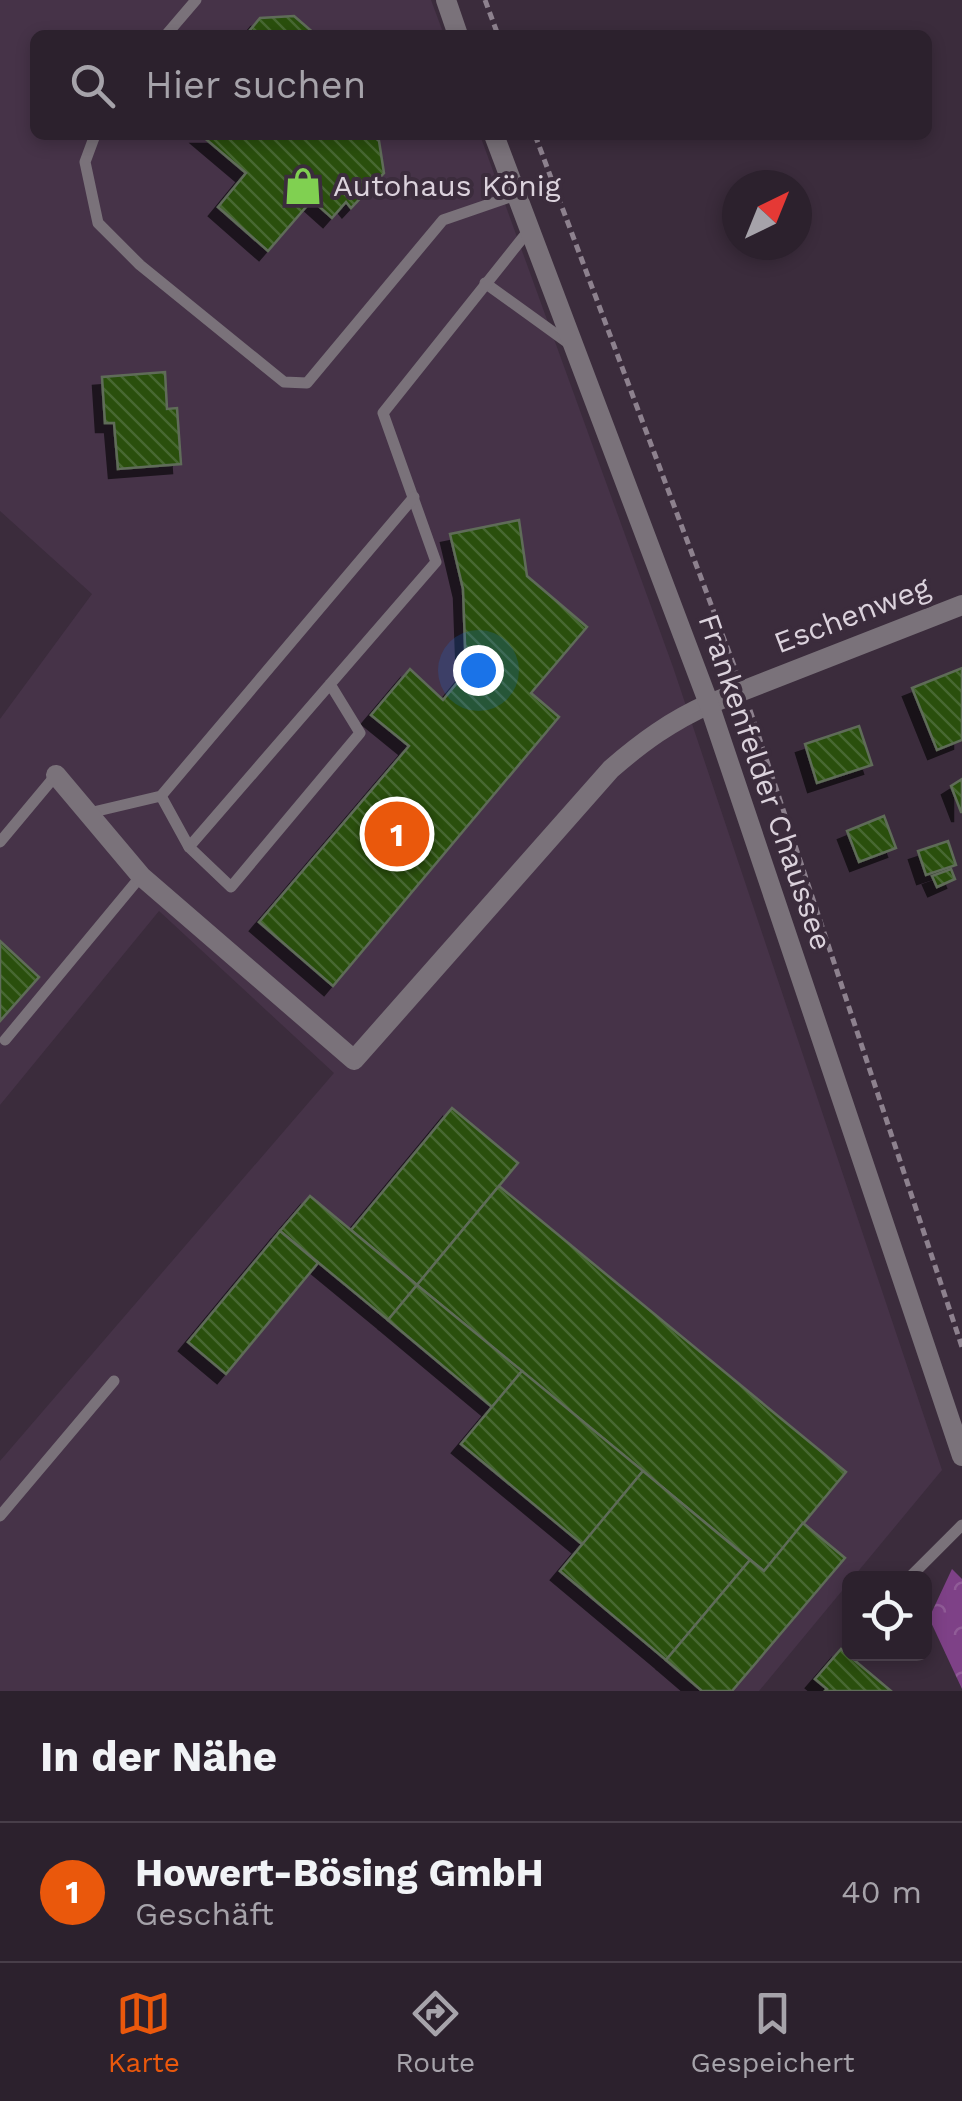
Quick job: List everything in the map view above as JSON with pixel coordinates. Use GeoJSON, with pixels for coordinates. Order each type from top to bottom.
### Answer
{"type":"FeatureCollection","features":[{"type":"Feature","properties":{"kind":"street"},"geometry":{"type":"LineString","coordinates":[[446,0],[456,30]]}},
{"type":"Feature","properties":{"kind":"street","name":"Frankenfelder Chaussee"},"geometry":{"type":"LineString","coordinates":[[496,140],[709,704],[962,1456]]}},
{"type":"Feature","properties":{"kind":"street","name":"Eschenweg"},"geometry":{"type":"LineString","coordinates":[[140,876],[354,1060],[611,768],[672,721],[962,604]]}},
{"type":"Feature","properties":{"kind":"street"},"geometry":{"type":"LineString","coordinates":[[56,775],[140,876]]}},
{"type":"Feature","properties":{"kind":"lane"},"geometry":{"type":"LineString","coordinates":[[170,30],[196,0]]}},
{"type":"Feature","properties":{"kind":"lane"},"geometry":{"type":"LineString","coordinates":[[93,140],[85,162],[98,223],[140,266],[284,382],[308,382],[443,220],[516,195]]}},
{"type":"Feature","properties":{"kind":"lane"},"geometry":{"type":"LineString","coordinates":[[189,847],[436,562],[383,413],[529,230]]}},
{"type":"Feature","properties":{"kind":"lane"},"geometry":{"type":"LineString","coordinates":[[485,283],[573,346]]}},
{"type":"Feature","properties":{"kind":"lane"},"geometry":{"type":"LineString","coordinates":[[88,814],[161,796],[414,497]]}},
{"type":"Feature","properties":{"kind":"lane"},"geometry":{"type":"LineString","coordinates":[[161,796],[189,847],[231,887],[360,733],[330,684]]}},
{"type":"Feature","properties":{"kind":"lane"},"geometry":{"type":"LineString","coordinates":[[0,842],[56,775]]}},
{"type":"Feature","properties":{"kind":"lane"},"geometry":{"type":"LineString","coordinates":[[5,1040],[140,876]]}},
{"type":"Feature","properties":{"kind":"lane"},"geometry":{"type":"LineString","coordinates":[[0,1516],[114,1381]]}},
{"type":"Feature","properties":{"kind":"lane"},"geometry":{"type":"LineString","coordinates":[[915,1571],[962,1525]]}},
{"type":"Feature","properties":{"kind":"path"},"geometry":{"type":"LineString","coordinates":[[485,0],[496,30]]}},
{"type":"Feature","properties":{"kind":"path"},"geometry":{"type":"LineString","coordinates":[[537,140],[743,690],[962,1348]]}},
{"type":"Feature","properties":{"kind":"shaded area"},"geometry":{"type":"Polygon","coordinates":[[[0,0],[431,0],[442,30],[30,30],[30,140],[482,140],[673,667],[942,1470],[858,1571],[842,1571],[842,1591],[759,1691],[0,1691],[0,1461],[334,1073],[159,911],[0,1105],[0,719],[92,594],[0,511],[0,0]]]}},
{"type":"Feature","properties":{"kind":"green space"},"geometry":{"type":"Polygon","coordinates":[[[952,1569],[962,1579],[962,1689],[932,1624],[932,1612],[952,1569]]]}},
{"type":"Feature","properties":{"kind":"building"},"geometry":{"type":"Polygon","coordinates":[[[294,16],[310,30],[250,30],[260,18],[294,16]]]}},
{"type":"Feature","properties":{"kind":"building","name":"Autohaus König"},"geometry":{"type":"Polygon","coordinates":[[[207,140],[378,140],[384,173],[351,208],[346,202],[332,218],[312,200],[268,251],[218,207],[246,173],[207,140]]]}},
{"type":"Feature","properties":{"kind":"building"},"geometry":{"type":"Polygon","coordinates":[[[165,372],[167,409],[177,408],[181,464],[118,469],[114,423],[105,423],[102,377],[165,372]]]}},
{"type":"Feature","properties":{"kind":"building"},"geometry":{"type":"Polygon","coordinates":[[[519,520],[527,576],[587,627],[531,693],[559,717],[333,986],[259,922],[409,746],[371,715],[410,669],[443,700],[466,672],[463,589],[450,534],[519,520]]]}},
{"type":"Feature","properties":{"kind":"building"},"geometry":{"type":"Polygon","coordinates":[[[962,668],[962,740],[937,750],[912,688],[962,668]]]}},
{"type":"Feature","properties":{"kind":"building"},"geometry":{"type":"Polygon","coordinates":[[[859,726],[872,765],[817,783],[805,744],[859,726]]]}},
{"type":"Feature","properties":{"kind":"building"},"geometry":{"type":"Polygon","coordinates":[[[962,779],[962,812],[961,812],[951,786],[962,779]]]}},
{"type":"Feature","properties":{"kind":"building"},"geometry":{"type":"Polygon","coordinates":[[[884,816],[896,848],[859,862],[847,831],[884,816]]]}},
{"type":"Feature","properties":{"kind":"building"},"geometry":{"type":"Polygon","coordinates":[[[948,841],[956,865],[926,875],[918,851],[948,841]]]}},
{"type":"Feature","properties":{"kind":"building"},"geometry":{"type":"Polygon","coordinates":[[[951,869],[955,879],[937,887],[932,876],[951,869]]]}},
{"type":"Feature","properties":{"kind":"building"},"geometry":{"type":"Polygon","coordinates":[[[0,941],[39,977],[0,1021],[0,941]]]}},
{"type":"Feature","properties":{"kind":"building"},"geometry":{"type":"Polygon","coordinates":[[[452,1108],[518,1163],[417,1285],[351,1230],[452,1108]]]}},
{"type":"Feature","properties":{"kind":"building"},"geometry":{"type":"Polygon","coordinates":[[[499,1186],[846,1472],[764,1571],[417,1285],[499,1186]]]}},
{"type":"Feature","properties":{"kind":"building"},"geometry":{"type":"Polygon","coordinates":[[[310,1196],[417,1285],[388,1320],[280,1231],[310,1196]]]}},
{"type":"Feature","properties":{"kind":"building"},"geometry":{"type":"Polygon","coordinates":[[[280,1231],[318,1263],[226,1374],[188,1342],[280,1231]]]}},
{"type":"Feature","properties":{"kind":"building"},"geometry":{"type":"Polygon","coordinates":[[[417,1285],[522,1371],[492,1407],[388,1320],[417,1285]]]}},
{"type":"Feature","properties":{"kind":"building"},"geometry":{"type":"Polygon","coordinates":[[[522,1371],[643,1471],[583,1545],[461,1444],[522,1371]]]}},
{"type":"Feature","properties":{"kind":"building"},"geometry":{"type":"Polygon","coordinates":[[[643,1471],[750,1560],[666,1660],[560,1571],[643,1471]]]}},
{"type":"Feature","properties":{"kind":"building"},"geometry":{"type":"Polygon","coordinates":[[[803,1523],[845,1558],[732,1691],[702,1691],[666,1660],[750,1560],[764,1571],[803,1523]]]}},
{"type":"Feature","properties":{"kind":"building"},"geometry":{"type":"Polygon","coordinates":[[[841,1649],[842,1661],[855,1661],[891,1691],[825,1691],[815,1679],[841,1649]]]}},
{"type":"Feature","properties":{"kind":"place","name":"Autohaus König"},"geometry":{"type":"Point","coordinates":[303,186]}},
{"type":"Feature","properties":{"kind":"place","name":"Howert-Bösing GmbH"},"geometry":{"type":"Point","coordinates":[397,834]}}]}
